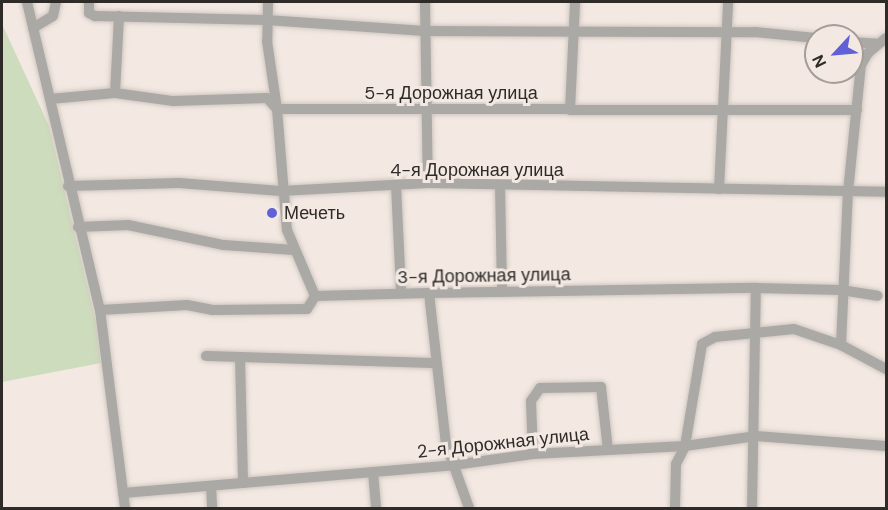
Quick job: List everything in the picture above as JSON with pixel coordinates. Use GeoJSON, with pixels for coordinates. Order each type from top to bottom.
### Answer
{"type":"FeatureCollection","features":[{"type":"Feature","properties":{"kind":"street"},"geometry":{"type":"LineString","coordinates":[[27,2],[68,186],[100,310],[125,508]]}},
{"type":"Feature","properties":{"kind":"street"},"geometry":{"type":"LineString","coordinates":[[33,28],[53,16],[56,2]]}},
{"type":"Feature","properties":{"kind":"street"},"geometry":{"type":"LineString","coordinates":[[89,2],[91,15],[267,20],[425,31],[727,32],[804,37]]}},
{"type":"Feature","properties":{"kind":"street"},"geometry":{"type":"LineString","coordinates":[[268,2],[267,20],[277,109],[281,191],[294,250],[315,296]]}},
{"type":"Feature","properties":{"kind":"street"},"geometry":{"type":"LineString","coordinates":[[425,2],[428,183]]}},
{"type":"Feature","properties":{"kind":"street"},"geometry":{"type":"LineString","coordinates":[[570,110],[575,2]]}},
{"type":"Feature","properties":{"kind":"street"},"geometry":{"type":"LineString","coordinates":[[719,189],[728,2]]}},
{"type":"Feature","properties":{"kind":"street"},"geometry":{"type":"LineString","coordinates":[[115,93],[119,16]]}},
{"type":"Feature","properties":{"kind":"street"},"geometry":{"type":"LineString","coordinates":[[864,42],[882,41]]}},
{"type":"Feature","properties":{"kind":"street"},"geometry":{"type":"LineString","coordinates":[[841,345],[841,290],[848,192],[861,65],[882,41]]}},
{"type":"Feature","properties":{"kind":"street","name":"5-я Дорожная улица"},"geometry":{"type":"LineString","coordinates":[[50,99],[115,93],[173,101],[267,98],[277,109],[857,110]]}},
{"type":"Feature","properties":{"kind":"street","name":"4-я Дорожная улица"},"geometry":{"type":"LineString","coordinates":[[68,186],[179,183],[281,191],[428,183],[886,192]]}},
{"type":"Feature","properties":{"kind":"street"},"geometry":{"type":"LineString","coordinates":[[396,185],[401,293]]}},
{"type":"Feature","properties":{"kind":"street"},"geometry":{"type":"LineString","coordinates":[[500,185],[502,292]]}},
{"type":"Feature","properties":{"kind":"street"},"geometry":{"type":"LineString","coordinates":[[78,227],[128,225],[224,245],[294,250]]}},
{"type":"Feature","properties":{"kind":"street"},"geometry":{"type":"LineString","coordinates":[[752,508],[756,436],[756,288]]}},
{"type":"Feature","properties":{"kind":"street","name":"3-я Дорожная улица"},"geometry":{"type":"LineString","coordinates":[[100,310],[187,305],[212,310],[307,309],[315,296],[429,292],[756,288],[841,290],[878,296]]}},
{"type":"Feature","properties":{"kind":"street"},"geometry":{"type":"LineString","coordinates":[[429,292],[435,363],[446,444],[469,508]]}},
{"type":"Feature","properties":{"kind":"street"},"geometry":{"type":"LineString","coordinates":[[675,508],[676,464],[685,446],[698,355],[702,344],[715,337],[794,329],[841,345],[886,369]]}},
{"type":"Feature","properties":{"kind":"street"},"geometry":{"type":"LineString","coordinates":[[206,356],[435,363]]}},
{"type":"Feature","properties":{"kind":"street"},"geometry":{"type":"LineString","coordinates":[[240,357],[243,483]]}},
{"type":"Feature","properties":{"kind":"street"},"geometry":{"type":"LineString","coordinates":[[533,454],[531,401],[540,388],[601,387],[608,450]]}},
{"type":"Feature","properties":{"kind":"street","name":"2-я Дорожная улица"},"geometry":{"type":"LineString","coordinates":[[123,493],[454,465],[533,454],[685,446],[756,436],[886,446]]}},
{"type":"Feature","properties":{"kind":"street"},"geometry":{"type":"LineString","coordinates":[[373,472],[376,508]]}},
{"type":"Feature","properties":{"kind":"street"},"geometry":{"type":"LineString","coordinates":[[211,486],[212,508]]}},
{"type":"Feature","properties":{"kind":"green space"},"geometry":{"type":"Polygon","coordinates":[[[2,24],[49,126],[96,322],[101,363],[2,382],[2,24]]]}},
{"type":"Feature","properties":{"kind":"place","name":"Мечеть"},"geometry":{"type":"Point","coordinates":[272,213]}}]}
